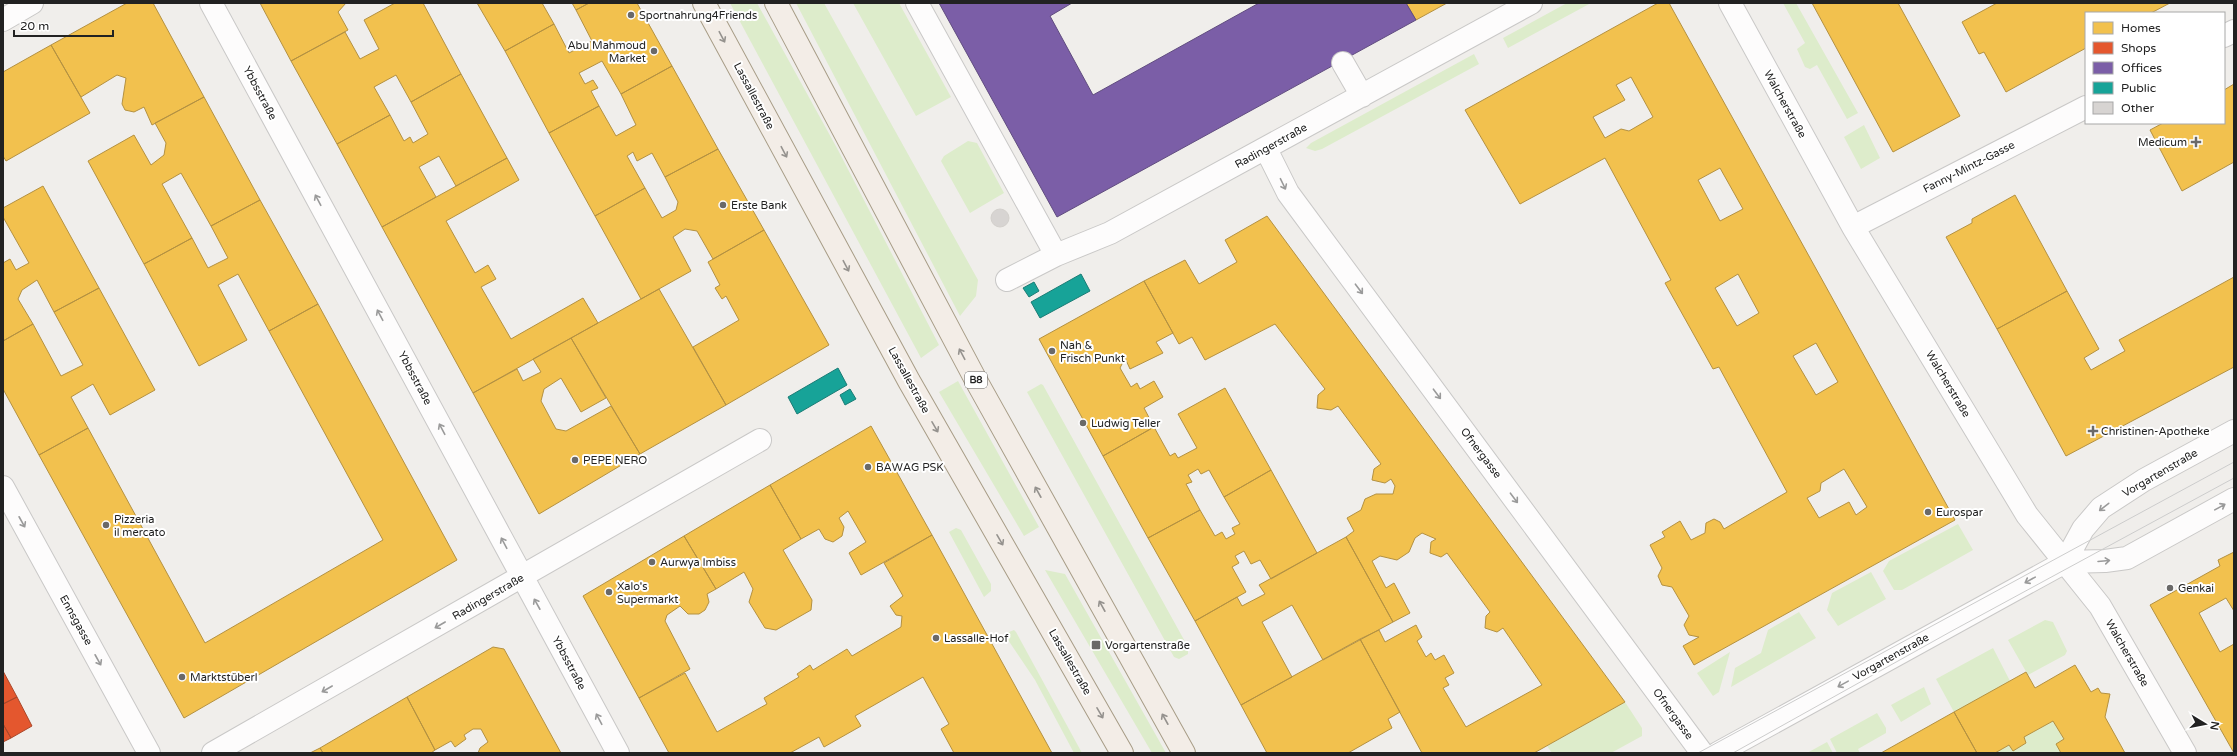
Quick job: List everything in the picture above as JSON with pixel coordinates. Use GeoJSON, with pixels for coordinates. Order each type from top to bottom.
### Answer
{"type":"FeatureCollection","features":[{"type":"Feature","properties":{"kind":"main road","name":"Lassallestraße"},"geometry":{"type":"LineString","coordinates":[[704,3],[909,381],[1122,753]]}},
{"type":"Feature","properties":{"kind":"main road","name":"B8"},"geometry":{"type":"LineString","coordinates":[[776,3],[978,384],[1184,753]]}},
{"type":"Feature","properties":{"kind":"street"},"geometry":{"type":"LineString","coordinates":[[3,20],[32,3]]}},
{"type":"Feature","properties":{"kind":"street","name":"Ybbsstraße"},"geometry":{"type":"LineString","coordinates":[[211,3],[618,753]]}},
{"type":"Feature","properties":{"kind":"street"},"geometry":{"type":"LineString","coordinates":[[917,3],[1056,255]]}},
{"type":"Feature","properties":{"kind":"street","name":"Radingerstraße"},"geometry":{"type":"LineString","coordinates":[[1007,280],[1056,255],[1110,233],[1531,3]]}},
{"type":"Feature","properties":{"kind":"street","name":"Walcherstraße"},"geometry":{"type":"LineString","coordinates":[[1730,3],[1853,226],[2027,515],[2100,606],[2185,753]]}},
{"type":"Feature","properties":{"kind":"street"},"geometry":{"type":"LineString","coordinates":[[2225,36],[2234,31]]}},
{"type":"Feature","properties":{"kind":"street"},"geometry":{"type":"LineString","coordinates":[[1343,63],[1362,96]]}},
{"type":"Feature","properties":{"kind":"street","name":"Fanny-Mintz-Gasse"},"geometry":{"type":"LineString","coordinates":[[1853,226],[2085,108]]}},
{"type":"Feature","properties":{"kind":"street","name":"Ofnergasse"},"geometry":{"type":"LineString","coordinates":[[1266,149],[1288,193],[1702,753]]}},
{"type":"Feature","properties":{"kind":"street","name":"Vorgartenstraße"},"geometry":{"type":"LineString","coordinates":[[2065,562],[2083,529],[2101,508],[2144,480],[2234,431]]}},
{"type":"Feature","properties":{"kind":"street","name":"Radingerstraße"},"geometry":{"type":"LineString","coordinates":[[214,753],[522,578],[760,440]]}},
{"type":"Feature","properties":{"kind":"street","name":"Ennsgasse"},"geometry":{"type":"LineString","coordinates":[[3,488],[149,753]]}},
{"type":"Feature","properties":{"kind":"street","name":"Vorgartenstraße"},"geometry":{"type":"LineString","coordinates":[[1718,753],[2065,562],[2105,561],[2127,558],[2234,499]]}},
{"type":"Feature","properties":{"kind":"green space"},"geometry":{"type":"Polygon","coordinates":[[[730,3],[757,3],[838,150],[939,345],[921,358],[730,3]]]}},
{"type":"Feature","properties":{"kind":"green space"},"geometry":{"type":"Polygon","coordinates":[[[796,3],[824,3],[978,280],[976,296],[960,316],[796,3]]]}},
{"type":"Feature","properties":{"kind":"green space"},"geometry":{"type":"Polygon","coordinates":[[[853,3],[899,3],[951,97],[916,116],[853,3]]]}},
{"type":"Feature","properties":{"kind":"green space"},"geometry":{"type":"Polygon","coordinates":[[[1567,3],[1591,3],[1508,48],[1503,38],[1567,3]]]}},
{"type":"Feature","properties":{"kind":"green space"},"geometry":{"type":"Polygon","coordinates":[[[1783,3],[1796,3],[1858,113],[1847,119],[1817,65],[1810,69],[1805,67],[1797,49],[1805,43],[1783,3]]]}},
{"type":"Feature","properties":{"kind":"green space"},"geometry":{"type":"Polygon","coordinates":[[[1474,54],[1479,64],[1322,149],[1315,151],[1306,148],[1311,143],[1474,54]]]}},
{"type":"Feature","properties":{"kind":"green space"},"geometry":{"type":"Polygon","coordinates":[[[1864,125],[1880,158],[1861,169],[1844,137],[1864,125]]]}},
{"type":"Feature","properties":{"kind":"green space"},"geometry":{"type":"Polygon","coordinates":[[[968,141],[977,143],[1004,193],[970,213],[941,161],[944,156],[968,141]]]}},
{"type":"Feature","properties":{"kind":"green space"},"geometry":{"type":"Polygon","coordinates":[[[958,381],[1039,527],[1024,536],[939,392],[958,381]]]}},
{"type":"Feature","properties":{"kind":"green space"},"geometry":{"type":"Polygon","coordinates":[[[1041,384],[1043,385],[1188,647],[1188,654],[1179,659],[1174,657],[1027,392],[1041,384]]]}},
{"type":"Feature","properties":{"kind":"green space"},"geometry":{"type":"Polygon","coordinates":[[[1958,524],[1973,550],[1902,590],[1894,590],[1883,571],[1889,561],[1958,524]]]}},
{"type":"Feature","properties":{"kind":"green space"},"geometry":{"type":"Polygon","coordinates":[[[956,528],[961,530],[991,584],[991,591],[984,597],[949,532],[956,528]]]}},
{"type":"Feature","properties":{"kind":"green space"},"geometry":{"type":"Polygon","coordinates":[[[1045,570],[1065,574],[1166,753],[1152,753],[1045,570]]]}},
{"type":"Feature","properties":{"kind":"green space"},"geometry":{"type":"Polygon","coordinates":[[[1871,572],[1886,599],[1838,626],[1827,610],[1832,593],[1871,572]]]}},
{"type":"Feature","properties":{"kind":"green space"},"geometry":{"type":"Polygon","coordinates":[[[1799,612],[1816,638],[1731,687],[1735,668],[1761,653],[1768,630],[1799,612]]]}},
{"type":"Feature","properties":{"kind":"green space"},"geometry":{"type":"Polygon","coordinates":[[[2045,620],[2053,622],[2067,651],[2065,655],[2028,675],[2008,640],[2045,620]]]}},
{"type":"Feature","properties":{"kind":"green space"},"geometry":{"type":"Polygon","coordinates":[[[1014,630],[1082,753],[1074,753],[1035,680],[1004,634],[1014,630]]]}},
{"type":"Feature","properties":{"kind":"green space"},"geometry":{"type":"Polygon","coordinates":[[[1993,648],[2010,681],[1954,712],[1936,679],[1993,648]]]}},
{"type":"Feature","properties":{"kind":"green space"},"geometry":{"type":"Polygon","coordinates":[[[1730,652],[1719,692],[1713,696],[1697,673],[1730,652]]]}},
{"type":"Feature","properties":{"kind":"green space"},"geometry":{"type":"Polygon","coordinates":[[[1924,687],[1931,704],[1901,722],[1891,705],[1924,687]]]}},
{"type":"Feature","properties":{"kind":"green space"},"geometry":{"type":"Polygon","coordinates":[[[1625,702],[1642,728],[1642,736],[1611,753],[1552,753],[1547,746],[1625,702]]]}},
{"type":"Feature","properties":{"kind":"green space"},"geometry":{"type":"Polygon","coordinates":[[[1877,713],[1886,728],[1886,733],[1858,749],[1860,753],[1837,753],[1830,739],[1877,713]]]}},
{"type":"Feature","properties":{"kind":"green space"},"geometry":{"type":"Polygon","coordinates":[[[2053,721],[2064,739],[2061,753],[1995,753],[2009,745],[2013,751],[2026,743],[2024,737],[2053,721]]]}},
{"type":"Feature","properties":{"kind":"green space"},"geometry":{"type":"Polygon","coordinates":[[[1827,742],[1833,753],[1807,753],[1827,742]]]}},
{"type":"Feature","properties":{"kind":"building: Homes"},"geometry":{"type":"Polygon","coordinates":[[[127,3],[153,3],[204,97],[152,125],[144,107],[134,112],[125,110],[122,104],[126,78],[117,75],[81,97],[51,45],[127,3]]]}},
{"type":"Feature","properties":{"kind":"building: Homes"},"geometry":{"type":"Polygon","coordinates":[[[260,3],[346,3],[338,12],[348,30],[291,61],[260,3]]]}},
{"type":"Feature","properties":{"kind":"building: Homes"},"geometry":{"type":"Polygon","coordinates":[[[395,3],[423,3],[461,74],[411,102],[396,75],[374,87],[390,115],[337,144],[291,61],[345,32],[360,59],[379,49],[364,20],[395,3]]]}},
{"type":"Feature","properties":{"kind":"building: Homes"},"geometry":{"type":"Polygon","coordinates":[[[477,3],[542,3],[554,24],[505,51],[477,3]]]}},
{"type":"Feature","properties":{"kind":"building: Homes"},"geometry":{"type":"Polygon","coordinates":[[[572,3],[589,3],[576,10],[572,3]]]}},
{"type":"Feature","properties":{"kind":"building: Homes"},"geometry":{"type":"Polygon","coordinates":[[[589,3],[637,3],[672,66],[621,94],[602,61],[579,73],[585,84],[593,80],[598,88],[591,91],[599,106],[549,133],[505,51],[554,24],[569,53],[592,41],[576,10],[589,3]]]}},
{"type":"Feature","properties":{"kind":"building: Homes"},"geometry":{"type":"Polygon","coordinates":[[[1406,3],[1447,3],[1416,20],[1406,3]]]}},
{"type":"Feature","properties":{"kind":"building: Homes"},"geometry":{"type":"Polygon","coordinates":[[[1658,3],[1669,3],[1955,520],[1694,665],[1683,646],[1699,637],[1689,635],[1684,625],[1689,616],[1672,587],[1662,585],[1658,576],[1662,568],[1650,545],[1665,537],[1662,532],[1680,521],[1691,540],[1705,533],[1706,523],[1714,519],[1720,522],[1724,529],[1787,492],[1719,367],[1713,369],[1665,283],[1671,280],[1605,158],[1520,204],[1465,110],[1658,3]],[[1631,77],[1616,85],[1625,100],[1593,117],[1605,138],[1621,129],[1629,131],[1653,117],[1631,77]],[[1720,168],[1698,180],[1720,221],[1743,209],[1720,168]],[[1738,274],[1715,288],[1737,326],[1759,313],[1738,274]],[[1816,343],[1793,356],[1816,395],[1838,382],[1816,343]],[[1844,469],[1821,483],[1820,491],[1807,498],[1819,518],[1849,502],[1856,515],[1867,507],[1844,469]]]}},
{"type":"Feature","properties":{"kind":"building: Homes"},"geometry":{"type":"Polygon","coordinates":[[[1812,3],[1898,3],[1960,116],[1893,152],[1812,3]]]}},
{"type":"Feature","properties":{"kind":"building: Homes"},"geometry":{"type":"Polygon","coordinates":[[[1997,3],[2170,3],[2153,12],[2085,12],[2085,49],[2006,92],[1984,52],[1979,54],[1962,22],[1997,3]]]}},
{"type":"Feature","properties":{"kind":"building: Homes"},"geometry":{"type":"Polygon","coordinates":[[[51,45],[90,113],[6,161],[3,156],[3,72],[51,45]]]}},
{"type":"Feature","properties":{"kind":"building: Homes"},"geometry":{"type":"Polygon","coordinates":[[[672,66],[718,149],[665,177],[652,153],[637,161],[633,152],[627,156],[645,188],[595,216],[549,133],[599,106],[616,136],[636,125],[621,94],[672,66]]]}},
{"type":"Feature","properties":{"kind":"building: Homes"},"geometry":{"type":"Polygon","coordinates":[[[461,74],[507,158],[456,186],[439,156],[419,167],[436,197],[382,227],[337,144],[390,115],[404,141],[410,137],[413,143],[428,134],[411,102],[461,74]]]}},
{"type":"Feature","properties":{"kind":"building: Homes"},"geometry":{"type":"Polygon","coordinates":[[[2234,84],[2234,162],[2182,191],[2150,130],[2161,124],[2225,124],[2225,89],[2234,84]]]}},
{"type":"Feature","properties":{"kind":"building: Homes"},"geometry":{"type":"Polygon","coordinates":[[[204,97],[260,200],[211,226],[181,173],[162,184],[192,238],[144,264],[88,161],[134,135],[151,165],[164,155],[166,143],[155,123],[204,97]]]}},
{"type":"Feature","properties":{"kind":"building: Homes"},"geometry":{"type":"Polygon","coordinates":[[[718,149],[764,230],[713,259],[697,231],[685,229],[673,237],[691,271],[641,299],[595,216],[645,188],[662,218],[676,210],[678,202],[665,177],[718,149]]]}},
{"type":"Feature","properties":{"kind":"building: Homes"},"geometry":{"type":"Polygon","coordinates":[[[507,158],[519,180],[446,221],[475,273],[488,265],[496,279],[481,287],[511,339],[583,298],[598,323],[473,393],[382,227],[507,158]]]}},
{"type":"Feature","properties":{"kind":"building: Homes"},"geometry":{"type":"Polygon","coordinates":[[[43,186],[99,288],[54,312],[37,280],[22,290],[18,299],[33,324],[3,341],[3,263],[10,259],[16,270],[29,263],[3,217],[3,208],[43,186]]]}},
{"type":"Feature","properties":{"kind":"building: Homes"},"geometry":{"type":"Polygon","coordinates":[[[2015,195],[2067,291],[1997,329],[1946,237],[1972,223],[1972,219],[2015,195]]]}},
{"type":"Feature","properties":{"kind":"building: Homes"},"geometry":{"type":"Polygon","coordinates":[[[260,200],[318,304],[269,331],[238,274],[218,285],[247,340],[199,366],[144,264],[192,238],[208,268],[228,258],[211,226],[260,200]]]}},
{"type":"Feature","properties":{"kind":"building: Homes"},"geometry":{"type":"Polygon","coordinates":[[[1267,216],[1625,702],[1534,753],[1422,753],[1360,639],[1379,630],[1385,642],[1416,625],[1422,637],[1417,641],[1426,657],[1431,653],[1435,660],[1444,655],[1454,673],[1445,678],[1449,685],[1443,688],[1466,727],[1542,685],[1503,628],[1497,632],[1485,628],[1486,616],[1490,612],[1447,553],[1441,557],[1430,553],[1431,542],[1436,539],[1422,533],[1415,538],[1409,552],[1397,560],[1380,556],[1372,561],[1386,588],[1394,583],[1410,613],[1393,622],[1346,537],[1354,531],[1347,518],[1361,510],[1365,499],[1376,494],[1393,494],[1395,486],[1391,479],[1385,483],[1372,480],[1374,469],[1381,464],[1338,406],[1331,410],[1317,408],[1318,395],[1325,389],[1275,324],[1205,360],[1192,337],[1179,344],[1144,281],[1185,260],[1199,284],[1237,262],[1225,240],[1267,216]]]}},
{"type":"Feature","properties":{"kind":"building: Homes"},"geometry":{"type":"Polygon","coordinates":[[[764,230],[829,345],[726,405],[693,347],[739,320],[726,296],[722,299],[715,288],[720,285],[708,262],[764,230]]]}},
{"type":"Feature","properties":{"kind":"building: Homes"},"geometry":{"type":"Polygon","coordinates":[[[2234,277],[2234,367],[2066,456],[1997,329],[2067,291],[2099,349],[2084,358],[2091,370],[2125,351],[2119,340],[2234,277]]]}},
{"type":"Feature","properties":{"kind":"building: Homes"},"geometry":{"type":"Polygon","coordinates":[[[1144,281],[1173,333],[1156,342],[1163,353],[1130,369],[1125,358],[1120,368],[1131,387],[1137,383],[1140,389],[1154,381],[1163,397],[1144,408],[1154,427],[1103,456],[1039,339],[1144,281]]]}},
{"type":"Feature","properties":{"kind":"building: Homes"},"geometry":{"type":"Polygon","coordinates":[[[99,288],[155,390],[110,415],[93,384],[71,397],[88,428],[39,455],[3,389],[3,341],[33,324],[61,376],[83,365],[54,312],[99,288]]]}},
{"type":"Feature","properties":{"kind":"building: Homes"},"geometry":{"type":"Polygon","coordinates":[[[659,289],[726,405],[640,454],[571,338],[659,289]]]}},
{"type":"Feature","properties":{"kind":"building: Homes"},"geometry":{"type":"Polygon","coordinates":[[[318,304],[457,560],[184,718],[39,455],[88,428],[205,643],[383,540],[269,331],[318,304]]]}},
{"type":"Feature","properties":{"kind":"building: Homes"},"geometry":{"type":"Polygon","coordinates":[[[571,338],[606,398],[581,412],[561,378],[544,389],[541,401],[556,429],[566,431],[611,406],[640,454],[539,514],[473,393],[517,369],[523,381],[541,372],[533,359],[571,338]]]}},
{"type":"Feature","properties":{"kind":"building: Homes"},"geometry":{"type":"Polygon","coordinates":[[[1225,388],[1271,470],[1224,497],[1209,470],[1201,474],[1198,469],[1188,475],[1192,482],[1186,484],[1200,510],[1148,538],[1103,456],[1154,427],[1170,456],[1175,453],[1178,458],[1197,448],[1178,414],[1225,388]]]}},
{"type":"Feature","properties":{"kind":"building: Homes"},"geometry":{"type":"Polygon","coordinates":[[[871,426],[932,535],[861,575],[849,553],[866,542],[848,511],[839,518],[844,527],[842,536],[833,542],[825,539],[819,529],[801,539],[770,485],[871,426]]]}},
{"type":"Feature","properties":{"kind":"building: Homes"},"geometry":{"type":"Polygon","coordinates":[[[1271,470],[1317,553],[1271,579],[1260,560],[1251,564],[1244,551],[1235,556],[1239,563],[1232,567],[1246,592],[1195,621],[1148,538],[1200,510],[1215,536],[1222,532],[1226,539],[1235,534],[1232,528],[1240,524],[1224,497],[1271,470]]]}},
{"type":"Feature","properties":{"kind":"building: Homes"},"geometry":{"type":"Polygon","coordinates":[[[770,485],[801,539],[783,550],[812,600],[811,610],[776,630],[765,628],[749,602],[753,589],[744,572],[716,589],[684,536],[770,485]]]}},
{"type":"Feature","properties":{"kind":"building: Homes","name":"Lassalle-Hof"},"geometry":{"type":"Polygon","coordinates":[[[932,535],[1052,753],[954,753],[941,729],[949,724],[923,677],[855,716],[861,726],[824,747],[819,737],[790,753],[669,753],[639,698],[685,673],[717,732],[767,704],[764,698],[799,677],[797,674],[810,665],[813,670],[847,649],[852,656],[901,627],[902,616],[896,615],[890,606],[903,596],[884,563],[932,535]]]}},
{"type":"Feature","properties":{"kind":"building: Homes"},"geometry":{"type":"Polygon","coordinates":[[[684,536],[716,589],[707,594],[709,602],[705,610],[699,614],[688,614],[680,606],[667,615],[665,621],[690,669],[639,698],[583,596],[684,536]]]}},
{"type":"Feature","properties":{"kind":"building: Homes"},"geometry":{"type":"Polygon","coordinates":[[[1346,537],[1393,622],[1323,660],[1292,605],[1262,622],[1292,677],[1241,705],[1195,621],[1237,597],[1242,606],[1265,594],[1259,585],[1346,537]]]}},
{"type":"Feature","properties":{"kind":"building: Homes"},"geometry":{"type":"Polygon","coordinates":[[[2234,552],[2234,753],[2150,605],[2220,566],[2218,560],[2234,552]]]}},
{"type":"Feature","properties":{"kind":"building: Homes"},"geometry":{"type":"Polygon","coordinates":[[[2226,598],[2234,611],[2234,644],[2220,652],[2199,613],[2226,598]]]}},
{"type":"Feature","properties":{"kind":"building: Homes"},"geometry":{"type":"Polygon","coordinates":[[[1360,639],[1400,712],[1388,719],[1392,728],[1348,753],[1267,753],[1241,705],[1360,639]]]}},
{"type":"Feature","properties":{"kind":"building: Homes"},"geometry":{"type":"Polygon","coordinates":[[[493,647],[504,649],[561,753],[478,753],[480,748],[488,742],[481,729],[473,729],[464,735],[466,739],[455,747],[451,741],[435,750],[407,697],[493,647]]]}},
{"type":"Feature","properties":{"kind":"building: Homes"},"geometry":{"type":"Polygon","coordinates":[[[2075,665],[2091,692],[2098,688],[2101,693],[2110,694],[2105,717],[2125,753],[2061,753],[2056,744],[2064,739],[2053,721],[2024,737],[2026,743],[2013,751],[2009,745],[1995,753],[1977,753],[1954,712],[2026,672],[2035,688],[2075,665]]]}},
{"type":"Feature","properties":{"kind":"building: Homes"},"geometry":{"type":"Polygon","coordinates":[[[407,697],[435,750],[431,753],[323,753],[320,748],[407,697]]]}},
{"type":"Feature","properties":{"kind":"building: Homes"},"geometry":{"type":"Polygon","coordinates":[[[1954,712],[1977,753],[1881,753],[1954,712]]]}},
{"type":"Feature","properties":{"kind":"building: Homes"},"geometry":{"type":"Polygon","coordinates":[[[320,748],[323,753],[310,753],[320,748]]]}},
{"type":"Feature","properties":{"kind":"building: Shops"},"geometry":{"type":"Polygon","coordinates":[[[3,671],[17,697],[3,704],[3,671]]]}},
{"type":"Feature","properties":{"kind":"building: Shops"},"geometry":{"type":"Polygon","coordinates":[[[17,697],[32,726],[11,738],[3,724],[3,704],[17,697]]]}},
{"type":"Feature","properties":{"kind":"building: Shops"},"geometry":{"type":"Polygon","coordinates":[[[3,724],[11,738],[3,742],[3,724]]]}},
{"type":"Feature","properties":{"kind":"building: Offices"},"geometry":{"type":"Polygon","coordinates":[[[939,3],[1072,3],[1050,16],[1093,95],[1259,3],[1406,3],[1416,20],[1057,217],[939,3]]]}},
{"type":"Feature","properties":{"kind":"building: Public"},"geometry":{"type":"Polygon","coordinates":[[[1081,274],[1090,291],[1040,318],[1031,302],[1081,274]]]}},
{"type":"Feature","properties":{"kind":"building: Public"},"geometry":{"type":"Polygon","coordinates":[[[1034,282],[1039,291],[1029,297],[1023,288],[1034,282]]]}},
{"type":"Feature","properties":{"kind":"building: Public"},"geometry":{"type":"Polygon","coordinates":[[[838,368],[847,385],[797,414],[788,397],[838,368]]]}},
{"type":"Feature","properties":{"kind":"building: Public"},"geometry":{"type":"Polygon","coordinates":[[[850,389],[856,399],[845,405],[840,395],[850,389]]]}},
{"type":"Feature","properties":{"kind":"building: Other"},"geometry":{"type":"Polygon","coordinates":[[[996,209],[1004,209],[1009,214],[1007,225],[1004,227],[996,227],[991,222],[991,214],[996,209]]]}},
{"type":"Feature","properties":{"kind":"tram line"},"geometry":{"type":"LineString","coordinates":[[1698,753],[2234,462]]}},
{"type":"Feature","properties":{"kind":"tram line"},"geometry":{"type":"LineString","coordinates":[[1733,753],[1950,632],[2234,478]]}},
{"type":"Feature","properties":{"kind":"place","name":"Sportnahrung4Friends"},"geometry":{"type":"Point","coordinates":[631,15]}},
{"type":"Feature","properties":{"kind":"place","name":"Abu Mahmoud Market"},"geometry":{"type":"Point","coordinates":[654,51]}},
{"type":"Feature","properties":{"kind":"place","name":"Medicum"},"geometry":{"type":"Point","coordinates":[2196,142]}},
{"type":"Feature","properties":{"kind":"place","name":"Erste Bank"},"geometry":{"type":"Point","coordinates":[723,205]}},
{"type":"Feature","properties":{"kind":"place","name":"Nah & Frisch Punkt"},"geometry":{"type":"Point","coordinates":[1052,351]}},
{"type":"Feature","properties":{"kind":"place","name":"Ludwig Teller"},"geometry":{"type":"Point","coordinates":[1083,423]}},
{"type":"Feature","properties":{"kind":"place","name":"Christinen-Apotheke"},"geometry":{"type":"Point","coordinates":[2093,431]}},
{"type":"Feature","properties":{"kind":"place","name":"PEPE NERO"},"geometry":{"type":"Point","coordinates":[575,460]}},
{"type":"Feature","properties":{"kind":"place","name":"BAWAG PSK"},"geometry":{"type":"Point","coordinates":[868,467]}},
{"type":"Feature","properties":{"kind":"place","name":"Eurospar"},"geometry":{"type":"Point","coordinates":[1928,512]}},
{"type":"Feature","properties":{"kind":"place","name":"Pizzeria il mercato"},"geometry":{"type":"Point","coordinates":[106,525]}},
{"type":"Feature","properties":{"kind":"place","name":"Aurwya Imbiss"},"geometry":{"type":"Point","coordinates":[652,562]}},
{"type":"Feature","properties":{"kind":"place","name":"Genkai"},"geometry":{"type":"Point","coordinates":[2170,588]}},
{"type":"Feature","properties":{"kind":"place","name":"Xalo's Supermarkt"},"geometry":{"type":"Point","coordinates":[609,592]}},
{"type":"Feature","properties":{"kind":"place","name":"Lassalle-Hof"},"geometry":{"type":"Point","coordinates":[936,638]}},
{"type":"Feature","properties":{"kind":"place","name":"Vorgartenstraße"},"geometry":{"type":"Point","coordinates":[1096,645]}},
{"type":"Feature","properties":{"kind":"place","name":"Marktstüberl"},"geometry":{"type":"Point","coordinates":[182,677]}}]}
